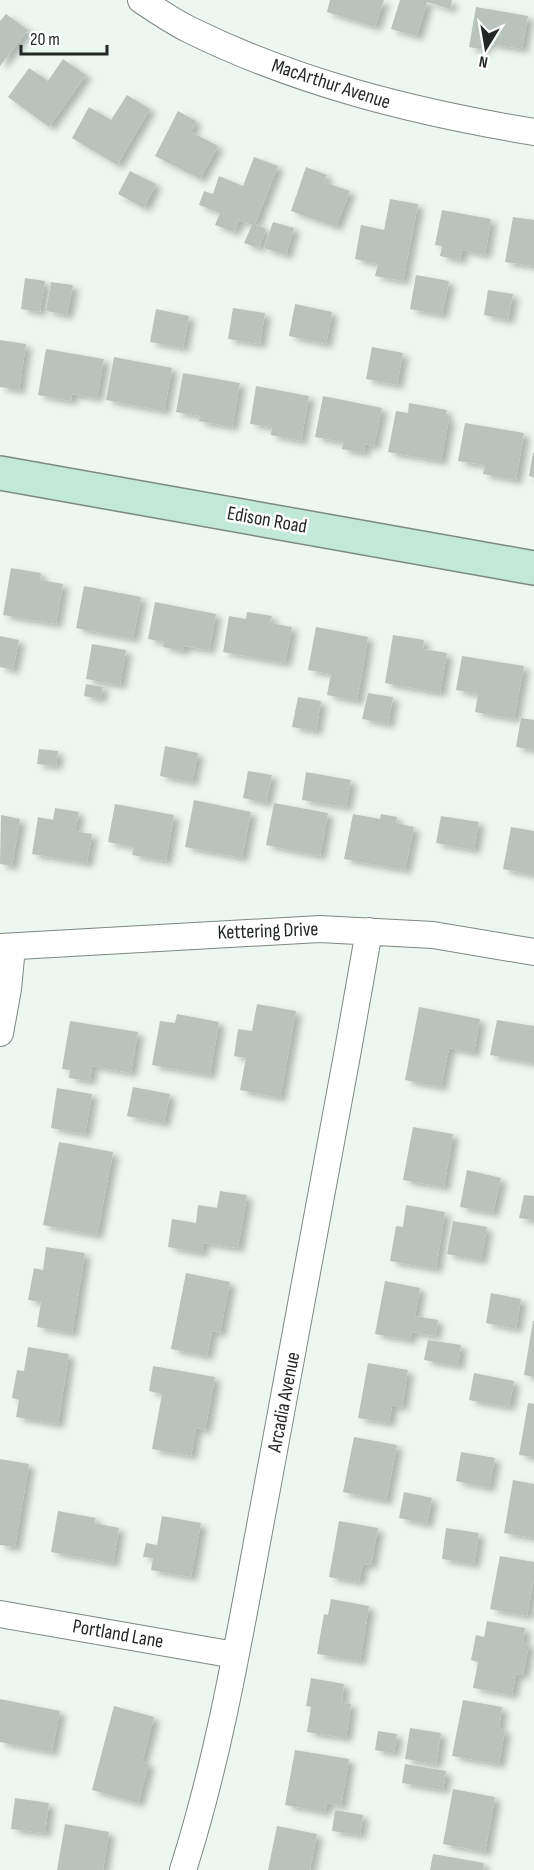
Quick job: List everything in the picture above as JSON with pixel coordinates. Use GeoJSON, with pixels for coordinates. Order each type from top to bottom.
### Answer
{"type":"FeatureCollection","features":[{"type":"Feature","properties":{"kind":"main road","name":"Edison Road"},"geometry":{"type":"LineString","coordinates":[[0,473],[534,567]]}},
{"type":"Feature","properties":{"kind":"street","name":"MacArthur Avenue"},"geometry":{"type":"LineString","coordinates":[[141,0],[187,28],[267,64],[362,96],[465,121],[534,132]]}},
{"type":"Feature","properties":{"kind":"street","name":"Kettering Drive"},"geometry":{"type":"LineString","coordinates":[[6,947],[216,933],[320,929],[444,937],[534,952]]}},
{"type":"Feature","properties":{"kind":"street","name":"Arcadia Avenue"},"geometry":{"type":"LineString","coordinates":[[183,1870],[209,1780],[236,1655],[320,1211],[369,931]]}},
{"type":"Feature","properties":{"kind":"street"},"geometry":{"type":"LineString","coordinates":[[0,1033],[8,989],[6,947]]}},
{"type":"Feature","properties":{"kind":"street","name":"Portland Lane"},"geometry":{"type":"LineString","coordinates":[[0,1614],[236,1655]]}},
{"type":"Feature","properties":{"kind":"building"},"geometry":{"type":"Polygon","coordinates":[[[330,0],[384,0],[375,27],[327,12],[330,0]]]}},
{"type":"Feature","properties":{"kind":"building"},"geometry":{"type":"Polygon","coordinates":[[[400,0],[452,0],[450,9],[427,2],[417,36],[391,29],[400,0]]]}},
{"type":"Feature","properties":{"kind":"building"},"geometry":{"type":"Polygon","coordinates":[[[476,7],[528,16],[522,49],[486,43],[485,50],[469,47],[476,7]]]}},
{"type":"Feature","properties":{"kind":"building"},"geometry":{"type":"Polygon","coordinates":[[[6,14],[28,30],[0,66],[0,21],[6,14]]]}},
{"type":"Feature","properties":{"kind":"building"},"geometry":{"type":"Polygon","coordinates":[[[63,59],[86,75],[49,127],[8,97],[29,68],[48,81],[63,59]]]}},
{"type":"Feature","properties":{"kind":"building"},"geometry":{"type":"Polygon","coordinates":[[[127,95],[150,109],[117,165],[72,138],[89,107],[111,120],[127,95]]]}},
{"type":"Feature","properties":{"kind":"building"},"geometry":{"type":"Polygon","coordinates":[[[178,111],[196,121],[191,132],[218,146],[200,179],[155,156],[178,111]]]}},
{"type":"Feature","properties":{"kind":"building"},"geometry":{"type":"Polygon","coordinates":[[[254,157],[278,166],[255,224],[266,229],[259,248],[244,243],[252,225],[239,220],[234,232],[215,225],[220,213],[199,205],[204,191],[213,194],[219,176],[243,186],[254,157]]]}},
{"type":"Feature","properties":{"kind":"building"},"geometry":{"type":"Polygon","coordinates":[[[306,167],[327,175],[324,182],[350,191],[336,227],[291,211],[306,167]]]}},
{"type":"Feature","properties":{"kind":"building"},"geometry":{"type":"Polygon","coordinates":[[[130,171],[156,184],[144,208],[118,194],[130,171]]]}},
{"type":"Feature","properties":{"kind":"building"},"geometry":{"type":"Polygon","coordinates":[[[390,199],[418,204],[403,281],[375,276],[378,264],[355,259],[361,225],[384,230],[390,199]]]}},
{"type":"Feature","properties":{"kind":"building"},"geometry":{"type":"Polygon","coordinates":[[[442,210],[491,219],[485,255],[462,250],[460,260],[440,256],[442,246],[435,245],[442,210]]]}},
{"type":"Feature","properties":{"kind":"building"},"geometry":{"type":"Polygon","coordinates":[[[513,217],[534,220],[534,266],[505,262],[513,217]]]}},
{"type":"Feature","properties":{"kind":"building"},"geometry":{"type":"Polygon","coordinates":[[[273,222],[294,228],[286,255],[264,248],[273,222]]]}},
{"type":"Feature","properties":{"kind":"building"},"geometry":{"type":"Polygon","coordinates":[[[416,275],[449,281],[442,315],[410,309],[416,275]]]}},
{"type":"Feature","properties":{"kind":"building"},"geometry":{"type":"Polygon","coordinates":[[[25,278],[45,281],[40,312],[21,309],[25,278]]]}},
{"type":"Feature","properties":{"kind":"building"},"geometry":{"type":"Polygon","coordinates":[[[51,282],[73,285],[67,315],[46,311],[51,282]]]}},
{"type":"Feature","properties":{"kind":"building"},"geometry":{"type":"Polygon","coordinates":[[[488,290],[513,294],[508,320],[484,315],[488,290]]]}},
{"type":"Feature","properties":{"kind":"building"},"geometry":{"type":"Polygon","coordinates":[[[295,304],[332,312],[326,344],[289,336],[295,304]]]}},
{"type":"Feature","properties":{"kind":"building"},"geometry":{"type":"Polygon","coordinates":[[[233,308],[265,313],[260,344],[228,339],[233,308]]]}},
{"type":"Feature","properties":{"kind":"building"},"geometry":{"type":"Polygon","coordinates":[[[156,309],[189,316],[183,348],[150,342],[156,309]]]}},
{"type":"Feature","properties":{"kind":"building"},"geometry":{"type":"Polygon","coordinates":[[[0,340],[26,344],[19,390],[0,387],[0,340]]]}},
{"type":"Feature","properties":{"kind":"building"},"geometry":{"type":"Polygon","coordinates":[[[372,347],[403,353],[397,385],[366,379],[372,347]]]}},
{"type":"Feature","properties":{"kind":"building"},"geometry":{"type":"Polygon","coordinates":[[[46,349],[104,359],[97,398],[72,394],[71,401],[38,395],[46,349]]]}},
{"type":"Feature","properties":{"kind":"building"},"geometry":{"type":"Polygon","coordinates":[[[114,357],[172,368],[164,411],[106,400],[114,357]]]}},
{"type":"Feature","properties":{"kind":"building"},"geometry":{"type":"Polygon","coordinates":[[[183,373],[240,383],[232,427],[199,421],[200,416],[176,412],[183,373]]]}},
{"type":"Feature","properties":{"kind":"building"},"geometry":{"type":"Polygon","coordinates":[[[256,386],[309,396],[301,441],[271,435],[272,427],[250,424],[256,386]]]}},
{"type":"Feature","properties":{"kind":"building"},"geometry":{"type":"Polygon","coordinates":[[[323,396],[382,408],[374,446],[365,444],[364,453],[342,449],[343,442],[315,437],[323,396]]]}},
{"type":"Feature","properties":{"kind":"building"},"geometry":{"type":"Polygon","coordinates":[[[409,403],[447,410],[445,418],[449,419],[441,461],[388,452],[396,411],[408,413],[409,403]]]}},
{"type":"Feature","properties":{"kind":"building"},"geometry":{"type":"Polygon","coordinates":[[[465,423],[524,433],[516,480],[483,474],[485,465],[458,461],[465,423]]]}},
{"type":"Feature","properties":{"kind":"building"},"geometry":{"type":"Polygon","coordinates":[[[534,453],[534,477],[529,476],[534,453]]]}},
{"type":"Feature","properties":{"kind":"building"},"geometry":{"type":"Polygon","coordinates":[[[11,568],[41,573],[40,580],[63,584],[56,624],[3,615],[11,568]]]}},
{"type":"Feature","properties":{"kind":"building"},"geometry":{"type":"Polygon","coordinates":[[[84,586],[141,597],[133,639],[76,628],[84,586]]]}},
{"type":"Feature","properties":{"kind":"building"},"geometry":{"type":"Polygon","coordinates":[[[155,602],[216,614],[209,650],[184,646],[183,651],[163,647],[164,642],[148,639],[155,602]]]}},
{"type":"Feature","properties":{"kind":"building"},"geometry":{"type":"Polygon","coordinates":[[[247,612],[272,616],[270,623],[292,627],[285,663],[223,652],[229,616],[246,619],[247,612]]]}},
{"type":"Feature","properties":{"kind":"building"},"geometry":{"type":"Polygon","coordinates":[[[316,627],[368,637],[357,701],[327,695],[331,674],[308,670],[316,627]]]}},
{"type":"Feature","properties":{"kind":"building"},"geometry":{"type":"Polygon","coordinates":[[[393,635],[424,640],[423,649],[447,653],[440,693],[385,683],[393,635]]]}},
{"type":"Feature","properties":{"kind":"building"},"geometry":{"type":"Polygon","coordinates":[[[0,636],[19,640],[13,670],[0,667],[0,636]]]}},
{"type":"Feature","properties":{"kind":"building"},"geometry":{"type":"Polygon","coordinates":[[[92,644],[126,650],[120,685],[86,679],[92,644]]]}},
{"type":"Feature","properties":{"kind":"building"},"geometry":{"type":"Polygon","coordinates":[[[462,656],[524,666],[514,719],[475,712],[478,694],[456,690],[462,656]]]}},
{"type":"Feature","properties":{"kind":"building"},"geometry":{"type":"Polygon","coordinates":[[[86,684],[103,687],[100,699],[84,696],[86,684]]]}},
{"type":"Feature","properties":{"kind":"building"},"geometry":{"type":"Polygon","coordinates":[[[368,693],[393,697],[388,724],[362,719],[368,693]]]}},
{"type":"Feature","properties":{"kind":"building"},"geometry":{"type":"Polygon","coordinates":[[[298,697],[321,701],[316,731],[292,727],[298,697]]]}},
{"type":"Feature","properties":{"kind":"building"},"geometry":{"type":"Polygon","coordinates":[[[521,718],[534,720],[534,750],[516,747],[521,718]]]}},
{"type":"Feature","properties":{"kind":"building"},"geometry":{"type":"Polygon","coordinates":[[[165,746],[198,753],[192,782],[160,776],[165,746]]]}},
{"type":"Feature","properties":{"kind":"building"},"geometry":{"type":"Polygon","coordinates":[[[39,749],[58,751],[56,766],[37,764],[39,749]]]}},
{"type":"Feature","properties":{"kind":"building"},"geometry":{"type":"Polygon","coordinates":[[[248,771],[272,775],[266,803],[243,798],[248,771]]]}},
{"type":"Feature","properties":{"kind":"building"},"geometry":{"type":"Polygon","coordinates":[[[306,772],[351,780],[346,807],[302,800],[306,772]]]}},
{"type":"Feature","properties":{"kind":"building"},"geometry":{"type":"Polygon","coordinates":[[[194,800],[251,812],[242,858],[185,847],[194,800]]]}},
{"type":"Feature","properties":{"kind":"building"},"geometry":{"type":"Polygon","coordinates":[[[274,803],[328,813],[320,856],[266,845],[274,803]]]}},
{"type":"Feature","properties":{"kind":"building"},"geometry":{"type":"Polygon","coordinates":[[[115,804],[174,815],[166,861],[132,855],[134,847],[108,842],[115,804]]]}},
{"type":"Feature","properties":{"kind":"building"},"geometry":{"type":"Polygon","coordinates":[[[55,808],[79,812],[75,831],[92,834],[87,863],[32,854],[38,817],[53,820],[55,808]]]}},
{"type":"Feature","properties":{"kind":"building"},"geometry":{"type":"Polygon","coordinates":[[[353,814],[380,819],[381,814],[397,817],[396,823],[414,827],[405,870],[344,859],[353,814]]]}},
{"type":"Feature","properties":{"kind":"building"},"geometry":{"type":"Polygon","coordinates":[[[1,815],[20,819],[12,866],[0,864],[1,815]]]}},
{"type":"Feature","properties":{"kind":"building"},"geometry":{"type":"Polygon","coordinates":[[[441,816],[479,822],[474,850],[436,843],[441,816]]]}},
{"type":"Feature","properties":{"kind":"building"},"geometry":{"type":"Polygon","coordinates":[[[511,827],[534,831],[534,875],[503,869],[511,827]]]}},
{"type":"Feature","properties":{"kind":"building"},"geometry":{"type":"Polygon","coordinates":[[[257,1004],[296,1011],[280,1098],[240,1090],[246,1058],[234,1056],[238,1029],[252,1031],[257,1004]]]}},
{"type":"Feature","properties":{"kind":"building"},"geometry":{"type":"Polygon","coordinates":[[[419,1007],[480,1019],[474,1053],[449,1048],[441,1087],[405,1080],[419,1007]]]}},
{"type":"Feature","properties":{"kind":"building"},"geometry":{"type":"Polygon","coordinates":[[[177,1014],[219,1022],[210,1075],[152,1065],[160,1021],[175,1023],[177,1014]]]}},
{"type":"Feature","properties":{"kind":"building"},"geometry":{"type":"Polygon","coordinates":[[[497,1020],[534,1026],[534,1063],[490,1055],[497,1020]]]}},
{"type":"Feature","properties":{"kind":"building"},"geometry":{"type":"Polygon","coordinates":[[[70,1021],[138,1032],[131,1073],[92,1066],[90,1081],[69,1078],[70,1070],[62,1069],[70,1021]]]}},
{"type":"Feature","properties":{"kind":"building"},"geometry":{"type":"Polygon","coordinates":[[[133,1087],[170,1094],[164,1123],[127,1116],[133,1087]]]}},
{"type":"Feature","properties":{"kind":"building"},"geometry":{"type":"Polygon","coordinates":[[[57,1088],[92,1094],[85,1134],[51,1128],[57,1088]]]}},
{"type":"Feature","properties":{"kind":"building"},"geometry":{"type":"Polygon","coordinates":[[[413,1127],[453,1134],[444,1187],[403,1180],[413,1127]]]}},
{"type":"Feature","properties":{"kind":"building"},"geometry":{"type":"Polygon","coordinates":[[[59,1142],[113,1152],[97,1235],[43,1225],[59,1142]]]}},
{"type":"Feature","properties":{"kind":"building"},"geometry":{"type":"Polygon","coordinates":[[[467,1170],[501,1178],[493,1213],[460,1207],[467,1170]]]}},
{"type":"Feature","properties":{"kind":"building"},"geometry":{"type":"Polygon","coordinates":[[[220,1191],[247,1195],[238,1248],[203,1243],[202,1253],[168,1247],[172,1219],[196,1223],[198,1205],[217,1208],[220,1191]]]}},
{"type":"Feature","properties":{"kind":"building"},"geometry":{"type":"Polygon","coordinates":[[[524,1195],[534,1196],[534,1220],[519,1218],[524,1195]]]}},
{"type":"Feature","properties":{"kind":"building"},"geometry":{"type":"Polygon","coordinates":[[[406,1205],[445,1212],[436,1269],[390,1261],[396,1226],[403,1227],[406,1205]]]}},
{"type":"Feature","properties":{"kind":"building"},"geometry":{"type":"Polygon","coordinates":[[[453,1221],[487,1227],[481,1260],[447,1254],[453,1221]]]}},
{"type":"Feature","properties":{"kind":"building"},"geometry":{"type":"Polygon","coordinates":[[[46,1247],[85,1253],[72,1333],[37,1327],[41,1302],[28,1300],[34,1268],[43,1270],[46,1247]]]}},
{"type":"Feature","properties":{"kind":"building"},"geometry":{"type":"Polygon","coordinates":[[[186,1273],[230,1282],[220,1333],[212,1331],[207,1356],[171,1349],[186,1273]]]}},
{"type":"Feature","properties":{"kind":"building"},"geometry":{"type":"Polygon","coordinates":[[[385,1281],[420,1288],[415,1316],[438,1320],[435,1336],[412,1332],[410,1340],[375,1334],[385,1281]]]}},
{"type":"Feature","properties":{"kind":"building"},"geometry":{"type":"Polygon","coordinates":[[[491,1293],[521,1299],[516,1329],[486,1323],[491,1293]]]}},
{"type":"Feature","properties":{"kind":"building"},"geometry":{"type":"Polygon","coordinates":[[[534,1321],[534,1377],[524,1375],[534,1321]]]}},
{"type":"Feature","properties":{"kind":"building"},"geometry":{"type":"Polygon","coordinates":[[[428,1340],[461,1345],[458,1366],[424,1360],[428,1340]]]}},
{"type":"Feature","properties":{"kind":"building"},"geometry":{"type":"Polygon","coordinates":[[[28,1347],[69,1354],[58,1424],[16,1417],[19,1400],[12,1398],[17,1370],[24,1371],[28,1347]]]}},
{"type":"Feature","properties":{"kind":"building"},"geometry":{"type":"Polygon","coordinates":[[[368,1363],[408,1370],[402,1407],[392,1405],[389,1423],[358,1418],[368,1363]]]}},
{"type":"Feature","properties":{"kind":"building"},"geometry":{"type":"Polygon","coordinates":[[[153,1366],[215,1377],[205,1430],[196,1428],[191,1456],[152,1449],[162,1394],[149,1391],[153,1366]]]}},
{"type":"Feature","properties":{"kind":"building"},"geometry":{"type":"Polygon","coordinates":[[[474,1373],[514,1381],[509,1407],[469,1400],[474,1373]]]}},
{"type":"Feature","properties":{"kind":"building"},"geometry":{"type":"Polygon","coordinates":[[[528,1403],[534,1404],[534,1457],[519,1455],[528,1403]]]}},
{"type":"Feature","properties":{"kind":"building"},"geometry":{"type":"Polygon","coordinates":[[[354,1437],[397,1445],[386,1501],[343,1492],[354,1437]]]}},
{"type":"Feature","properties":{"kind":"building"},"geometry":{"type":"Polygon","coordinates":[[[461,1452],[495,1458],[489,1488],[456,1481],[461,1452]]]}},
{"type":"Feature","properties":{"kind":"building"},"geometry":{"type":"Polygon","coordinates":[[[0,1459],[29,1464],[15,1547],[0,1545],[0,1459]]]}},
{"type":"Feature","properties":{"kind":"building"},"geometry":{"type":"Polygon","coordinates":[[[513,1480],[534,1484],[534,1538],[504,1533],[513,1480]]]}},
{"type":"Feature","properties":{"kind":"building"},"geometry":{"type":"Polygon","coordinates":[[[404,1492],[432,1498],[427,1524],[399,1518],[404,1492]]]}},
{"type":"Feature","properties":{"kind":"building"},"geometry":{"type":"Polygon","coordinates":[[[58,1511],[96,1518],[94,1523],[119,1528],[113,1563],[51,1552],[58,1511]]]}},
{"type":"Feature","properties":{"kind":"building"},"geometry":{"type":"Polygon","coordinates":[[[162,1516],[201,1523],[191,1577],[151,1570],[153,1558],[143,1557],[146,1543],[157,1545],[162,1516]]]}},
{"type":"Feature","properties":{"kind":"building"},"geometry":{"type":"Polygon","coordinates":[[[339,1521],[378,1528],[371,1565],[363,1564],[359,1582],[329,1577],[339,1521]]]}},
{"type":"Feature","properties":{"kind":"building"},"geometry":{"type":"Polygon","coordinates":[[[446,1528],[479,1533],[474,1564],[442,1559],[446,1528]]]}},
{"type":"Feature","properties":{"kind":"building"},"geometry":{"type":"Polygon","coordinates":[[[500,1556],[534,1562],[534,1578],[527,1616],[490,1609],[500,1556]]]}},
{"type":"Feature","properties":{"kind":"building"},"geometry":{"type":"Polygon","coordinates":[[[331,1599],[369,1606],[360,1661],[317,1654],[324,1614],[328,1615],[331,1599]]]}},
{"type":"Feature","properties":{"kind":"building"},"geometry":{"type":"Polygon","coordinates":[[[487,1621],[525,1628],[523,1643],[529,1644],[523,1675],[516,1674],[512,1695],[473,1688],[478,1662],[471,1660],[476,1635],[484,1637],[487,1621]]]}},
{"type":"Feature","properties":{"kind":"building"},"geometry":{"type":"Polygon","coordinates":[[[311,1678],[344,1684],[342,1702],[351,1704],[346,1738],[307,1732],[311,1707],[306,1706],[311,1678]]]}},
{"type":"Feature","properties":{"kind":"building"},"geometry":{"type":"Polygon","coordinates":[[[0,1699],[60,1711],[52,1752],[0,1742],[0,1699]]]}},
{"type":"Feature","properties":{"kind":"building"},"geometry":{"type":"Polygon","coordinates":[[[463,1700],[502,1707],[499,1729],[505,1730],[499,1764],[452,1756],[463,1700]]]}},
{"type":"Feature","properties":{"kind":"building"},"geometry":{"type":"Polygon","coordinates":[[[114,1706],[154,1717],[142,1762],[149,1764],[138,1803],[92,1790],[114,1706]]]}},
{"type":"Feature","properties":{"kind":"building"},"geometry":{"type":"Polygon","coordinates":[[[410,1728],[441,1733],[436,1764],[405,1759],[410,1728]]]}},
{"type":"Feature","properties":{"kind":"building"},"geometry":{"type":"Polygon","coordinates":[[[378,1731],[397,1734],[394,1753],[375,1750],[378,1731]]]}},
{"type":"Feature","properties":{"kind":"building"},"geometry":{"type":"Polygon","coordinates":[[[295,1750],[349,1759],[341,1806],[327,1803],[325,1812],[285,1805],[295,1750]]]}},
{"type":"Feature","properties":{"kind":"building"},"geometry":{"type":"Polygon","coordinates":[[[405,1764],[446,1771],[443,1790],[402,1783],[405,1764]]]}},
{"type":"Feature","properties":{"kind":"building"},"geometry":{"type":"Polygon","coordinates":[[[453,1789],[495,1797],[485,1852],[443,1844],[453,1789]]]}},
{"type":"Feature","properties":{"kind":"building"},"geometry":{"type":"Polygon","coordinates":[[[15,1798],[49,1803],[45,1833],[11,1829],[15,1798]]]}},
{"type":"Feature","properties":{"kind":"building"},"geometry":{"type":"Polygon","coordinates":[[[335,1810],[363,1815],[360,1835],[332,1831],[335,1810]]]}},
{"type":"Feature","properties":{"kind":"building"},"geometry":{"type":"Polygon","coordinates":[[[65,1824],[109,1832],[103,1870],[57,1870],[65,1824]]]}},
{"type":"Feature","properties":{"kind":"building"},"geometry":{"type":"Polygon","coordinates":[[[277,1826],[317,1834],[310,1870],[268,1870],[277,1826]]]}},
{"type":"Feature","properties":{"kind":"building"},"geometry":{"type":"Polygon","coordinates":[[[433,1854],[484,1863],[483,1870],[430,1870],[433,1854]]]}}]}
